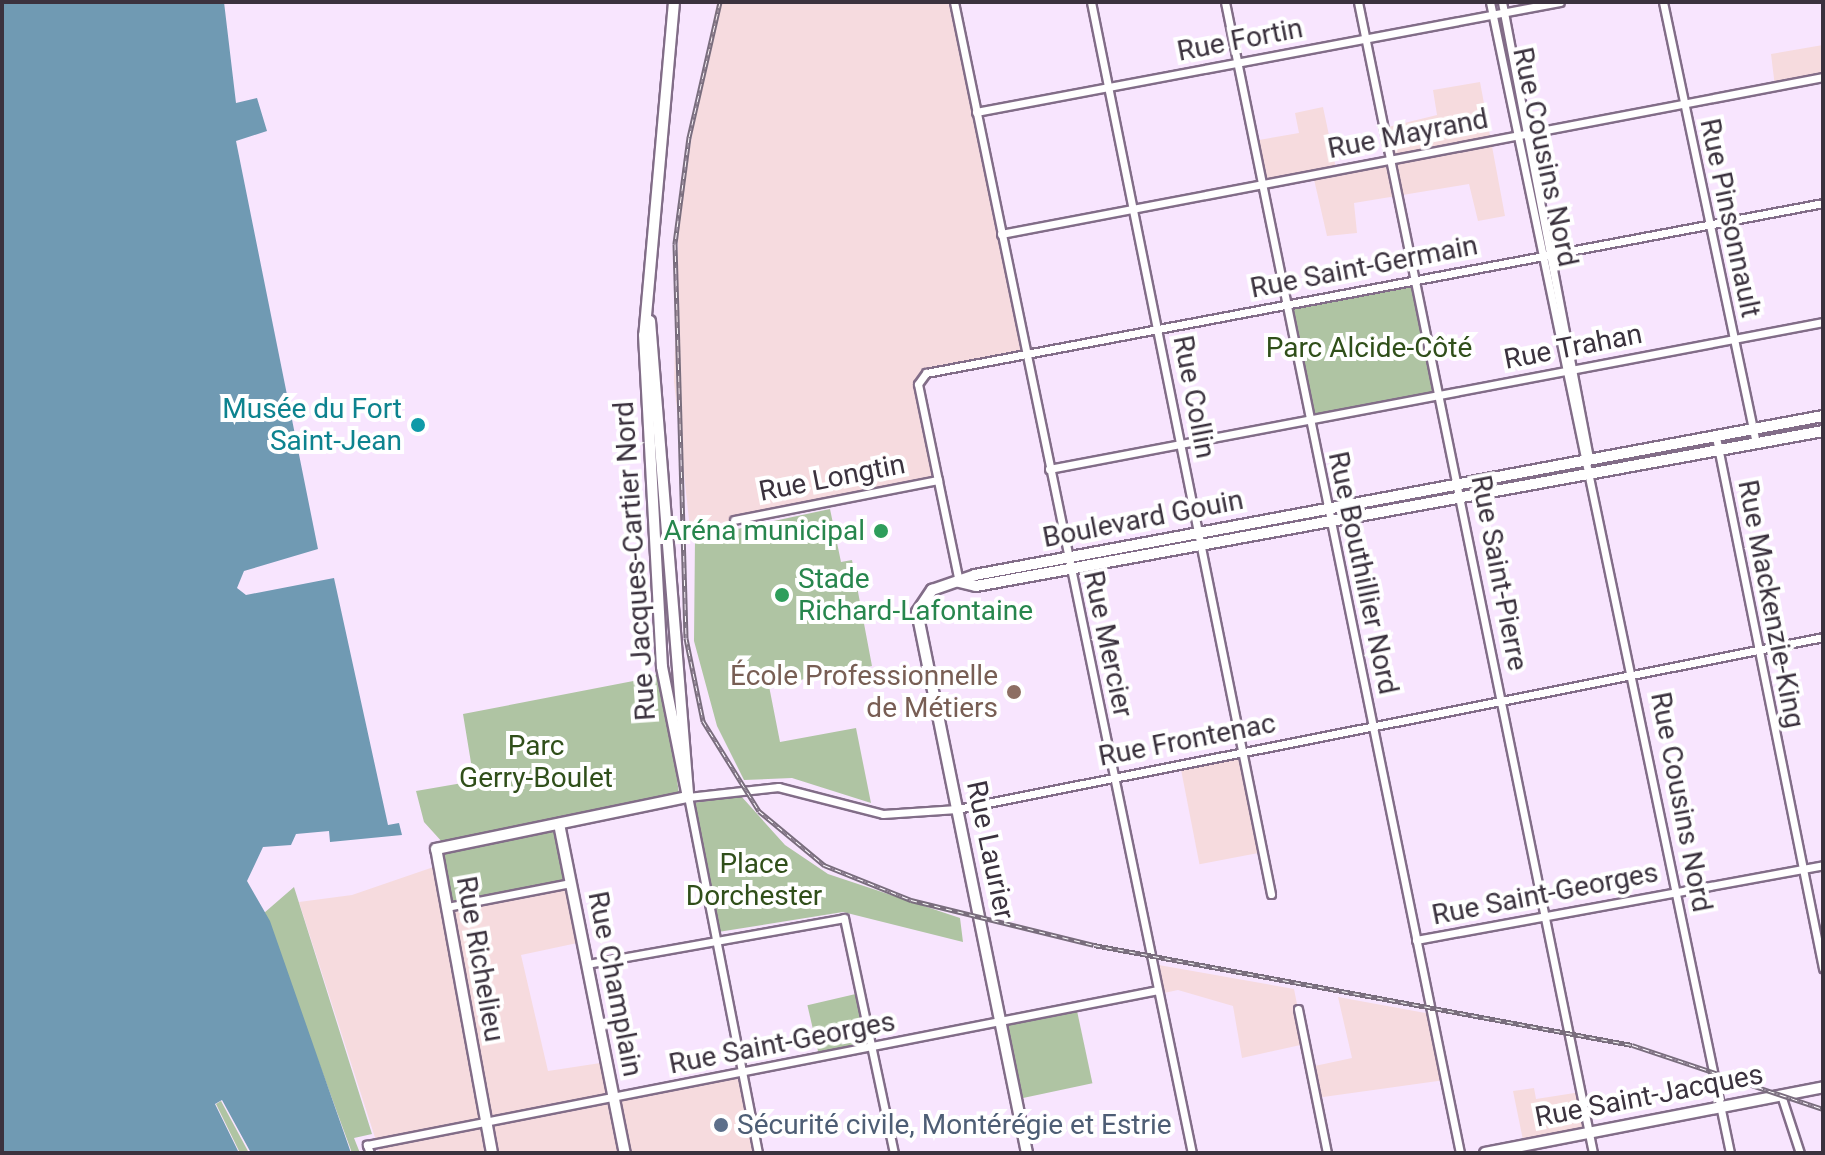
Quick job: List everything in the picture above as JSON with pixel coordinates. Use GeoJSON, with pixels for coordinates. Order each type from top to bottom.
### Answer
{"type":"FeatureCollection","features":[{"type":"Feature","properties":{"kind":"street","name":"Rue Jacques-Cartier Nord"},"geometry":{"type":"LineString","coordinates":[[674,2],[650,321],[688,797],[758,1153]]}},
{"type":"Feature","properties":{"kind":"street","name":"Rue Mercier"},"geometry":{"type":"LineString","coordinates":[[954,2],[1192,1153]]}},
{"type":"Feature","properties":{"kind":"street","name":"Rue Collin"},"geometry":{"type":"LineString","coordinates":[[1091,2],[1271,894]]}},
{"type":"Feature","properties":{"kind":"street","name":"Rue Bouthillier Nord"},"geometry":{"type":"LineString","coordinates":[[1225,2],[1460,1153]]}},
{"type":"Feature","properties":{"kind":"street","name":"Rue Saint-Pierre"},"geometry":{"type":"LineString","coordinates":[[1358,2],[1462,497],[1593,1153]]}},
{"type":"Feature","properties":{"kind":"street","name":"Rue Cousins Nord"},"geometry":{"type":"LineString","coordinates":[[1490,2],[1566,370],[1592,473],[1730,1153]]}},
{"type":"Feature","properties":{"kind":"street","name":"Rue Cousins Nord"},"geometry":{"type":"LineString","coordinates":[[1502,2],[1576,369],[1589,460]]}},
{"type":"Feature","properties":{"kind":"street","name":"Rue Fortin"},"geometry":{"type":"LineString","coordinates":[[976,112],[1560,2]]}},
{"type":"Feature","properties":{"kind":"street","name":"Rue Pinsonnault"},"geometry":{"type":"LineString","coordinates":[[1663,2],[1707,225],[1756,443]]}},
{"type":"Feature","properties":{"kind":"street","name":"Rue Mayrand"},"geometry":{"type":"LineString","coordinates":[[1001,234],[1823,77]]}},
{"type":"Feature","properties":{"kind":"street","name":"Rue Saint-Germain"},"geometry":{"type":"LineString","coordinates":[[938,480],[918,384],[926,373],[1823,203]]}},
{"type":"Feature","properties":{"kind":"street","name":"Rue Trahan"},"geometry":{"type":"LineString","coordinates":[[1049,469],[1823,322]]}},
{"type":"Feature","properties":{"kind":"street","name":"Boulevard Gouin"},"geometry":{"type":"LineString","coordinates":[[959,582],[1067,557],[1823,416]]}},
{"type":"Feature","properties":{"kind":"street"},"geometry":{"type":"LineString","coordinates":[[1802,420],[1805,434]]}},
{"type":"Feature","properties":{"kind":"street","name":"Boulevard Gouin"},"geometry":{"type":"LineString","coordinates":[[959,582],[976,586],[1823,431]]}},
{"type":"Feature","properties":{"kind":"street","name":"Rue Mackenzie-King"},"geometry":{"type":"LineString","coordinates":[[1716,437],[1756,651],[1823,968]]}},
{"type":"Feature","properties":{"kind":"street","name":"Rue Longtin"},"geometry":{"type":"LineString","coordinates":[[734,520],[938,480]]}},
{"type":"Feature","properties":{"kind":"street"},"geometry":{"type":"LineString","coordinates":[[938,480],[959,582]]}},
{"type":"Feature","properties":{"kind":"street","name":"Rue Laurier"},"geometry":{"type":"LineString","coordinates":[[959,582],[932,590],[917,612],[1027,1153]]}},
{"type":"Feature","properties":{"kind":"street","name":"Rue Frontenac"},"geometry":{"type":"LineString","coordinates":[[559,824],[688,797],[778,787],[883,814],[957,809],[1823,637]]}},
{"type":"Feature","properties":{"kind":"street","name":"Rue Champlain"},"geometry":{"type":"LineString","coordinates":[[559,824],[625,1153]]}},
{"type":"Feature","properties":{"kind":"street","name":"Rue Richelieu"},"geometry":{"type":"LineString","coordinates":[[492,1153],[436,849],[559,824]]}},
{"type":"Feature","properties":{"kind":"street","name":"Rue Saint-Georges"},"geometry":{"type":"LineString","coordinates":[[1416,940],[1823,865]]}},
{"type":"Feature","properties":{"kind":"street"},"geometry":{"type":"LineString","coordinates":[[447,907],[570,883]]}},
{"type":"Feature","properties":{"kind":"street"},"geometry":{"type":"LineString","coordinates":[[587,964],[844,918],[894,1153]]}},
{"type":"Feature","properties":{"kind":"street","name":"Rue Saint-Georges"},"geometry":{"type":"LineString","coordinates":[[369,1149],[1158,990]]}},
{"type":"Feature","properties":{"kind":"street"},"geometry":{"type":"LineString","coordinates":[[1298,1009],[1327,1153]]}},
{"type":"Feature","properties":{"kind":"street","name":"Rue Saint-Jacques"},"geometry":{"type":"LineString","coordinates":[[1485,1153],[1823,1087]]}},
{"type":"Feature","properties":{"kind":"street"},"geometry":{"type":"LineString","coordinates":[[1781,1095],[1800,1153]]}},
{"type":"Feature","properties":{"kind":"shaded area"},"geometry":{"type":"Polygon","coordinates":[[[717,2],[954,2],[1026,353],[926,373],[918,384],[938,480],[690,529],[674,382],[679,206],[717,2]]]}},
{"type":"Feature","properties":{"kind":"shaded area"},"geometry":{"type":"Polygon","coordinates":[[[1823,45],[1823,77],[1775,87],[1771,54],[1823,45]]]}},
{"type":"Feature","properties":{"kind":"shaded area"},"geometry":{"type":"Polygon","coordinates":[[[1480,82],[1505,216],[1478,221],[1469,184],[1354,203],[1357,233],[1327,236],[1313,175],[1262,185],[1253,141],[1299,133],[1295,113],[1323,107],[1337,173],[1391,159],[1380,129],[1437,115],[1433,90],[1480,82]]]}},
{"type":"Feature","properties":{"kind":"shaded area"},"geometry":{"type":"Polygon","coordinates":[[[1243,753],[1262,852],[1199,864],[1180,765],[1243,753]]]}},
{"type":"Feature","properties":{"kind":"shaded area"},"geometry":{"type":"Polygon","coordinates":[[[559,824],[582,942],[521,955],[548,1071],[607,1062],[614,1098],[742,1073],[758,1153],[380,1153],[299,902],[352,895],[559,824]]]}},
{"type":"Feature","properties":{"kind":"shaded area"},"geometry":{"type":"Polygon","coordinates":[[[1153,964],[1294,989],[1305,1044],[1242,1058],[1233,1006],[1178,990],[1159,994],[1153,964]]]}},
{"type":"Feature","properties":{"kind":"shaded area"},"geometry":{"type":"Polygon","coordinates":[[[1338,997],[1431,1014],[1445,1080],[1316,1098],[1310,1067],[1352,1058],[1338,997]]]}},
{"type":"Feature","properties":{"kind":"shaded area"},"geometry":{"type":"Polygon","coordinates":[[[1534,1088],[1536,1099],[1581,1092],[1589,1133],[1524,1145],[1513,1091],[1534,1088]]]}},
{"type":"Feature","properties":{"kind":"green space","name":"Parc Alcide-Côté"},"geometry":{"type":"Polygon","coordinates":[[[1416,280],[1440,393],[1311,421],[1287,307],[1416,280]]]}},
{"type":"Feature","properties":{"kind":"green space","name":"Stade Richard-Lafontaine"},"geometry":{"type":"Polygon","coordinates":[[[830,509],[841,562],[852,560],[872,666],[769,686],[780,742],[856,728],[871,803],[792,778],[744,780],[717,726],[694,641],[695,538],[830,509]]]}},
{"type":"Feature","properties":{"kind":"green space","name":"Parc Gerry-Boulet"},"geometry":{"type":"Polygon","coordinates":[[[662,667],[679,794],[443,843],[424,822],[416,791],[474,781],[463,714],[654,677],[662,667]]]}},
{"type":"Feature","properties":{"kind":"green space","name":"Place Dorchester"},"geometry":{"type":"Polygon","coordinates":[[[741,796],[785,845],[828,874],[960,918],[963,942],[843,912],[718,932],[693,803],[741,796]]]}},
{"type":"Feature","properties":{"kind":"green space"},"geometry":{"type":"Polygon","coordinates":[[[559,824],[570,883],[447,907],[435,848],[559,824]]]}},
{"type":"Feature","properties":{"kind":"green space"},"geometry":{"type":"Polygon","coordinates":[[[294,887],[372,1134],[354,1138],[360,1153],[352,1153],[264,913],[294,887]]]}},
{"type":"Feature","properties":{"kind":"green space"},"geometry":{"type":"Polygon","coordinates":[[[860,993],[872,1047],[820,1059],[807,1005],[860,993]]]}},
{"type":"Feature","properties":{"kind":"green space"},"geometry":{"type":"Polygon","coordinates":[[[1076,1006],[1092,1083],[1015,1100],[999,1022],[1076,1006]]]}},
{"type":"Feature","properties":{"kind":"green space"},"geometry":{"type":"Polygon","coordinates":[[[221,1101],[249,1153],[240,1153],[216,1104],[221,1101]]]}},
{"type":"Feature","properties":{"kind":"water"},"geometry":{"type":"Polygon","coordinates":[[[2,2],[224,2],[236,103],[257,98],[267,131],[236,141],[318,549],[244,571],[237,588],[246,595],[334,578],[388,825],[399,823],[402,835],[330,842],[329,831],[296,834],[291,845],[263,847],[247,881],[270,921],[351,1153],[251,1153],[222,1100],[215,1104],[239,1153],[2,1153],[2,2]]]}},
{"type":"Feature","properties":{"kind":"railway"},"geometry":{"type":"LineString","coordinates":[[720,2],[689,137],[675,244],[686,638],[703,721],[759,811],[824,865],[911,900],[1094,945],[1632,1045],[1823,1109]]}},
{"type":"Feature","properties":{"kind":"place","name":"Musée du Fort Saint-Jean"},"geometry":{"type":"Point","coordinates":[418,425]}},
{"type":"Feature","properties":{"kind":"place","name":"Aréna municipal"},"geometry":{"type":"Point","coordinates":[881,531]}},
{"type":"Feature","properties":{"kind":"place","name":"Stade Richard-Lafontaine"},"geometry":{"type":"Point","coordinates":[782,595]}},
{"type":"Feature","properties":{"kind":"place","name":"École Professionnelle de Métiers"},"geometry":{"type":"Point","coordinates":[1014,692]}},
{"type":"Feature","properties":{"kind":"place","name":"Sécurité civile, Montérégie et Estrie"},"geometry":{"type":"Point","coordinates":[721,1125]}}]}
